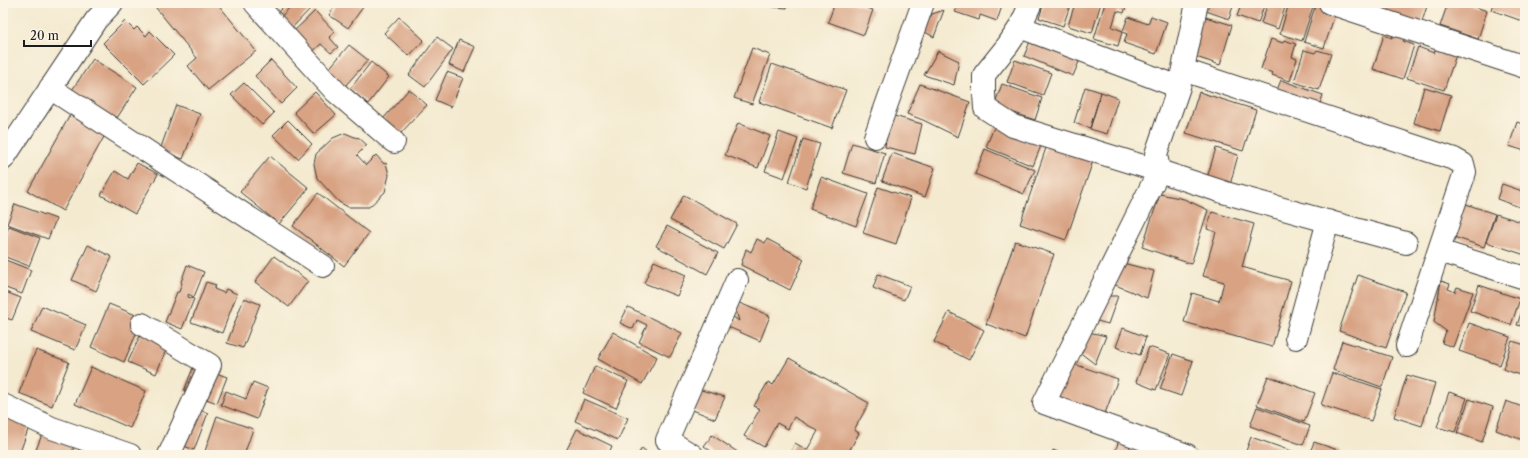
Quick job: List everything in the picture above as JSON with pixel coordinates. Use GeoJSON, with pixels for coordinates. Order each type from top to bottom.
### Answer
{"type":"FeatureCollection","features":[{"type":"Feature","properties":{"kind":"street"},"geometry":{"type":"LineString","coordinates":[[3,159],[96,20],[112,3]]}},
{"type":"Feature","properties":{"kind":"street"},"geometry":{"type":"LineString","coordinates":[[255,3],[336,92],[394,142]]}},
{"type":"Feature","properties":{"kind":"street"},"geometry":{"type":"LineString","coordinates":[[875,137],[923,3]]}},
{"type":"Feature","properties":{"kind":"street"},"geometry":{"type":"LineString","coordinates":[[1031,3],[1020,27],[984,75],[985,108],[1013,126],[1159,171],[1226,194],[1406,243]]}},
{"type":"Feature","properties":{"kind":"street"},"geometry":{"type":"LineString","coordinates":[[1187,455],[1044,403],[1159,171],[1156,154],[1181,78],[1197,3]]}},
{"type":"Feature","properties":{"kind":"street"},"geometry":{"type":"LineString","coordinates":[[1330,3],[1525,67]]}},
{"type":"Feature","properties":{"kind":"street"},"geometry":{"type":"LineString","coordinates":[[1020,27],[1181,78],[1454,159],[1463,164],[1466,172],[1407,346]]}},
{"type":"Feature","properties":{"kind":"street"},"geometry":{"type":"LineString","coordinates":[[50,88],[323,266]]}},
{"type":"Feature","properties":{"kind":"street"},"geometry":{"type":"LineString","coordinates":[[1296,338],[1328,221]]}},
{"type":"Feature","properties":{"kind":"street"},"geometry":{"type":"LineString","coordinates":[[1439,251],[1525,278]]}},
{"type":"Feature","properties":{"kind":"street"},"geometry":{"type":"LineString","coordinates":[[692,455],[667,440],[737,280]]}},
{"type":"Feature","properties":{"kind":"street"},"geometry":{"type":"LineString","coordinates":[[142,324],[210,365],[169,455]]}},
{"type":"Feature","properties":{"kind":"street"},"geometry":{"type":"LineString","coordinates":[[3,405],[52,428],[130,455]]}},
{"type":"Feature","properties":{"kind":"building"},"geometry":{"type":"Polygon","coordinates":[[[152,3],[217,3],[256,51],[208,90],[188,66],[197,58],[152,3]]]}},
{"type":"Feature","properties":{"kind":"building"},"geometry":{"type":"Polygon","coordinates":[[[261,3],[287,3],[274,16],[261,3]]]}},
{"type":"Feature","properties":{"kind":"building"},"geometry":{"type":"Polygon","coordinates":[[[294,3],[305,3],[311,8],[287,33],[276,22],[294,3]]]}},
{"type":"Feature","properties":{"kind":"building"},"geometry":{"type":"Polygon","coordinates":[[[337,3],[357,3],[363,7],[348,28],[329,15],[337,3]]]}},
{"type":"Feature","properties":{"kind":"building"},"geometry":{"type":"Polygon","coordinates":[[[764,3],[787,3],[787,8],[764,6],[764,3]]]}},
{"type":"Feature","properties":{"kind":"building"},"geometry":{"type":"Polygon","coordinates":[[[835,3],[854,3],[873,10],[864,35],[828,22],[835,3]]]}},
{"type":"Feature","properties":{"kind":"building"},"geometry":{"type":"Polygon","coordinates":[[[959,3],[1003,3],[997,21],[980,15],[979,20],[955,12],[959,3]]]}},
{"type":"Feature","properties":{"kind":"building"},"geometry":{"type":"Polygon","coordinates":[[[1044,3],[1071,3],[1063,26],[1039,18],[1044,3]]]}},
{"type":"Feature","properties":{"kind":"building"},"geometry":{"type":"Polygon","coordinates":[[[1075,3],[1101,3],[1092,33],[1068,26],[1075,3]]]}},
{"type":"Feature","properties":{"kind":"building"},"geometry":{"type":"Polygon","coordinates":[[[1105,3],[1127,3],[1124,13],[1117,11],[1112,27],[1123,31],[1128,17],[1148,24],[1151,16],[1167,22],[1156,54],[1124,43],[1127,34],[1122,32],[1118,46],[1094,39],[1105,3]]]}},
{"type":"Feature","properties":{"kind":"building"},"geometry":{"type":"Polygon","coordinates":[[[1206,3],[1234,3],[1229,19],[1203,10],[1206,3]]]}},
{"type":"Feature","properties":{"kind":"building"},"geometry":{"type":"Polygon","coordinates":[[[1242,3],[1265,3],[1258,23],[1237,16],[1242,3]]]}},
{"type":"Feature","properties":{"kind":"building"},"geometry":{"type":"Polygon","coordinates":[[[1268,3],[1285,7],[1278,29],[1261,23],[1268,3]]]}},
{"type":"Feature","properties":{"kind":"building"},"geometry":{"type":"Polygon","coordinates":[[[1289,3],[1314,3],[1302,41],[1280,34],[1289,3]]]}},
{"type":"Feature","properties":{"kind":"building"},"geometry":{"type":"Polygon","coordinates":[[[1316,3],[1337,8],[1324,48],[1304,42],[1316,3]]]}},
{"type":"Feature","properties":{"kind":"building"},"geometry":{"type":"Polygon","coordinates":[[[1385,3],[1428,3],[1421,25],[1382,12],[1385,3]]]}},
{"type":"Feature","properties":{"kind":"building"},"geometry":{"type":"Polygon","coordinates":[[[1448,3],[1464,3],[1487,11],[1478,39],[1440,26],[1448,3]]]}},
{"type":"Feature","properties":{"kind":"building"},"geometry":{"type":"Polygon","coordinates":[[[1493,3],[1525,3],[1525,22],[1491,10],[1493,3]]]}},
{"type":"Feature","properties":{"kind":"building"},"geometry":{"type":"Polygon","coordinates":[[[944,10],[934,37],[923,31],[932,14],[944,10]]]}},
{"type":"Feature","properties":{"kind":"building"},"geometry":{"type":"Polygon","coordinates":[[[315,11],[335,32],[329,37],[338,47],[331,53],[321,44],[311,53],[292,33],[315,11]]]}},
{"type":"Feature","properties":{"kind":"building"},"geometry":{"type":"Polygon","coordinates":[[[1202,16],[1232,25],[1220,65],[1190,55],[1202,16]]]}},
{"type":"Feature","properties":{"kind":"building"},"geometry":{"type":"Polygon","coordinates":[[[399,17],[424,40],[409,56],[384,33],[399,17]]]}},
{"type":"Feature","properties":{"kind":"building"},"geometry":{"type":"Polygon","coordinates":[[[125,21],[134,30],[137,27],[146,36],[150,31],[174,55],[144,84],[103,43],[125,21]]]}},
{"type":"Feature","properties":{"kind":"building"},"geometry":{"type":"Polygon","coordinates":[[[1393,34],[1405,38],[1403,41],[1414,45],[1403,79],[1373,69],[1384,35],[1392,38],[1393,34]]]}},
{"type":"Feature","properties":{"kind":"building"},"geometry":{"type":"Polygon","coordinates":[[[437,37],[453,49],[425,87],[409,75],[437,37]]]}},
{"type":"Feature","properties":{"kind":"building"},"geometry":{"type":"Polygon","coordinates":[[[1032,37],[1081,57],[1073,76],[1024,56],[1032,37]]]}},
{"type":"Feature","properties":{"kind":"building"},"geometry":{"type":"Polygon","coordinates":[[[1271,39],[1283,43],[1284,40],[1296,44],[1292,57],[1297,59],[1290,81],[1272,75],[1273,73],[1261,69],[1271,39]]]}},
{"type":"Feature","properties":{"kind":"building"},"geometry":{"type":"Polygon","coordinates":[[[459,40],[475,47],[464,72],[449,65],[459,40]]]}},
{"type":"Feature","properties":{"kind":"building"},"geometry":{"type":"Polygon","coordinates":[[[349,45],[368,60],[345,86],[327,71],[349,45]]]}},
{"type":"Feature","properties":{"kind":"building"},"geometry":{"type":"Polygon","coordinates":[[[1437,46],[1457,52],[1444,90],[1407,78],[1418,47],[1434,53],[1437,46]]]}},
{"type":"Feature","properties":{"kind":"building"},"geometry":{"type":"Polygon","coordinates":[[[752,48],[770,55],[752,104],[734,98],[752,48]]]}},
{"type":"Feature","properties":{"kind":"building"},"geometry":{"type":"Polygon","coordinates":[[[1304,50],[1315,53],[1317,50],[1331,54],[1319,90],[1294,82],[1304,50]]]}},
{"type":"Feature","properties":{"kind":"building"},"geometry":{"type":"Polygon","coordinates":[[[938,51],[959,61],[954,85],[924,75],[938,51]]]}},
{"type":"Feature","properties":{"kind":"building"},"geometry":{"type":"Polygon","coordinates":[[[93,59],[137,87],[115,121],[70,93],[93,59]]]}},
{"type":"Feature","properties":{"kind":"building"},"geometry":{"type":"Polygon","coordinates":[[[271,60],[297,88],[281,104],[255,76],[271,60]]]}},
{"type":"Feature","properties":{"kind":"building"},"geometry":{"type":"Polygon","coordinates":[[[1015,60],[1051,73],[1043,95],[1007,82],[1015,60]]]}},
{"type":"Feature","properties":{"kind":"building"},"geometry":{"type":"Polygon","coordinates":[[[371,62],[389,77],[368,104],[350,89],[371,62]]]}},
{"type":"Feature","properties":{"kind":"building"},"geometry":{"type":"Polygon","coordinates":[[[772,64],[846,90],[832,128],[759,102],[772,64]]]}},
{"type":"Feature","properties":{"kind":"building"},"geometry":{"type":"Polygon","coordinates":[[[447,72],[463,78],[451,107],[435,100],[447,72]]]}},
{"type":"Feature","properties":{"kind":"building"},"geometry":{"type":"Polygon","coordinates":[[[1281,80],[1323,95],[1317,113],[1274,98],[1281,80]]]}},
{"type":"Feature","properties":{"kind":"building"},"geometry":{"type":"Polygon","coordinates":[[[244,83],[274,113],[262,125],[231,95],[244,83]]]}},
{"type":"Feature","properties":{"kind":"building"},"geometry":{"type":"Polygon","coordinates":[[[920,84],[970,102],[958,137],[907,114],[920,84]]]}},
{"type":"Feature","properties":{"kind":"building"},"geometry":{"type":"Polygon","coordinates":[[[1002,84],[1042,98],[1035,120],[994,106],[1002,84]]]}},
{"type":"Feature","properties":{"kind":"building"},"geometry":{"type":"Polygon","coordinates":[[[1085,87],[1101,92],[1090,128],[1074,123],[1085,87]]]}},
{"type":"Feature","properties":{"kind":"building"},"geometry":{"type":"Polygon","coordinates":[[[1424,87],[1451,95],[1440,131],[1414,123],[1424,87]]]}},
{"type":"Feature","properties":{"kind":"building"},"geometry":{"type":"Polygon","coordinates":[[[409,89],[427,105],[400,134],[383,119],[409,89]]]}},
{"type":"Feature","properties":{"kind":"building"},"geometry":{"type":"Polygon","coordinates":[[[315,92],[336,115],[314,134],[294,112],[315,92]]]}},
{"type":"Feature","properties":{"kind":"building"},"geometry":{"type":"Polygon","coordinates":[[[1101,92],[1118,98],[1107,134],[1090,129],[1101,92]]]}},
{"type":"Feature","properties":{"kind":"building"},"geometry":{"type":"Polygon","coordinates":[[[1199,92],[1256,110],[1243,151],[1186,133],[1199,92]]]}},
{"type":"Feature","properties":{"kind":"building"},"geometry":{"type":"Polygon","coordinates":[[[176,105],[200,114],[183,159],[160,150],[176,105]]]}},
{"type":"Feature","properties":{"kind":"building"},"geometry":{"type":"Polygon","coordinates":[[[70,115],[105,135],[63,211],[28,191],[70,115]]]}},
{"type":"Feature","properties":{"kind":"building"},"geometry":{"type":"Polygon","coordinates":[[[894,116],[922,124],[915,154],[885,147],[887,132],[894,116]]]}},
{"type":"Feature","properties":{"kind":"building"},"geometry":{"type":"Polygon","coordinates":[[[288,120],[312,144],[298,159],[273,135],[288,120]]]}},
{"type":"Feature","properties":{"kind":"building"},"geometry":{"type":"Polygon","coordinates":[[[1517,122],[1525,125],[1525,151],[1509,146],[1517,122]]]}},
{"type":"Feature","properties":{"kind":"building"},"geometry":{"type":"Polygon","coordinates":[[[738,123],[770,136],[758,168],[725,155],[738,123]]]}},
{"type":"Feature","properties":{"kind":"building"},"geometry":{"type":"Polygon","coordinates":[[[995,125],[1042,143],[1033,166],[986,147],[995,125]]]}},
{"type":"Feature","properties":{"kind":"building"},"geometry":{"type":"Polygon","coordinates":[[[779,132],[798,139],[784,178],[765,171],[779,132]]]}},
{"type":"Feature","properties":{"kind":"building"},"geometry":{"type":"Polygon","coordinates":[[[345,133],[357,138],[358,137],[367,145],[357,155],[366,165],[376,155],[384,164],[386,163],[389,175],[385,192],[369,207],[348,207],[339,202],[317,178],[314,164],[316,154],[333,138],[345,133]]]}},
{"type":"Feature","properties":{"kind":"building"},"geometry":{"type":"Polygon","coordinates":[[[803,139],[820,144],[806,188],[789,182],[803,139]]]}},
{"type":"Feature","properties":{"kind":"building"},"geometry":{"type":"Polygon","coordinates":[[[1048,142],[1094,158],[1066,240],[1020,224],[1048,142]]]}},
{"type":"Feature","properties":{"kind":"building"},"geometry":{"type":"Polygon","coordinates":[[[852,143],[885,153],[876,183],[843,173],[852,143]]]}},
{"type":"Feature","properties":{"kind":"building"},"geometry":{"type":"Polygon","coordinates":[[[1216,148],[1238,155],[1230,185],[1207,178],[1216,148]]]}},
{"type":"Feature","properties":{"kind":"building"},"geometry":{"type":"Polygon","coordinates":[[[985,149],[1035,170],[1024,194],[975,174],[985,149]]]}},
{"type":"Feature","properties":{"kind":"building"},"geometry":{"type":"Polygon","coordinates":[[[892,153],[935,168],[925,197],[882,181],[892,153]]]}},
{"type":"Feature","properties":{"kind":"building"},"geometry":{"type":"Polygon","coordinates":[[[270,156],[309,188],[279,224],[240,192],[270,156]]]}},
{"type":"Feature","properties":{"kind":"building"},"geometry":{"type":"Polygon","coordinates":[[[137,163],[158,174],[135,214],[101,195],[115,171],[128,179],[137,163]]]}},
{"type":"Feature","properties":{"kind":"building"},"geometry":{"type":"Polygon","coordinates":[[[821,177],[868,194],[856,226],[810,209],[821,177]]]}},
{"type":"Feature","properties":{"kind":"building"},"geometry":{"type":"Polygon","coordinates":[[[1502,184],[1525,192],[1525,209],[1497,199],[1502,184]]]}},
{"type":"Feature","properties":{"kind":"building"},"geometry":{"type":"Polygon","coordinates":[[[878,187],[911,198],[896,244],[863,233],[878,187]]]}},
{"type":"Feature","properties":{"kind":"building"},"geometry":{"type":"Polygon","coordinates":[[[318,193],[369,233],[344,266],[293,226],[318,193]]]}},
{"type":"Feature","properties":{"kind":"building"},"geometry":{"type":"Polygon","coordinates":[[[1160,194],[1184,199],[1208,210],[1191,264],[1142,247],[1160,194]]]}},
{"type":"Feature","properties":{"kind":"building"},"geometry":{"type":"Polygon","coordinates":[[[684,195],[737,224],[724,249],[670,220],[684,195]]]}},
{"type":"Feature","properties":{"kind":"building"},"geometry":{"type":"Polygon","coordinates":[[[1460,202],[1495,214],[1484,247],[1448,235],[1460,202]]]}},
{"type":"Feature","properties":{"kind":"building"},"geometry":{"type":"Polygon","coordinates":[[[15,204],[56,219],[48,239],[7,224],[15,204]]]}},
{"type":"Feature","properties":{"kind":"building"},"geometry":{"type":"Polygon","coordinates":[[[1212,212],[1254,224],[1242,267],[1291,281],[1272,347],[1184,322],[1192,293],[1219,301],[1224,282],[1203,276],[1216,232],[1207,229],[1212,212]]]}},
{"type":"Feature","properties":{"kind":"building"},"geometry":{"type":"Polygon","coordinates":[[[1496,214],[1525,223],[1525,255],[1486,242],[1496,214]]]}},
{"type":"Feature","properties":{"kind":"building"},"geometry":{"type":"Polygon","coordinates":[[[9,226],[40,238],[29,266],[3,256],[3,241],[9,226]]]}},
{"type":"Feature","properties":{"kind":"building"},"geometry":{"type":"Polygon","coordinates":[[[667,226],[718,253],[707,274],[656,246],[667,226]]]}},
{"type":"Feature","properties":{"kind":"building"},"geometry":{"type":"Polygon","coordinates":[[[757,239],[765,243],[767,239],[804,259],[790,290],[741,265],[746,249],[751,252],[757,239]]]}},
{"type":"Feature","properties":{"kind":"building"},"geometry":{"type":"Polygon","coordinates":[[[1015,241],[1054,254],[1025,338],[986,324],[1015,241]]]}},
{"type":"Feature","properties":{"kind":"building"},"geometry":{"type":"Polygon","coordinates":[[[88,245],[112,257],[96,291],[72,280],[88,245]]]}},
{"type":"Feature","properties":{"kind":"building"},"geometry":{"type":"Polygon","coordinates":[[[274,256],[308,281],[289,307],[255,282],[274,256]]]}},
{"type":"Feature","properties":{"kind":"building"},"geometry":{"type":"Polygon","coordinates":[[[3,259],[31,270],[22,294],[3,287],[3,259]]]}},
{"type":"Feature","properties":{"kind":"building"},"geometry":{"type":"Polygon","coordinates":[[[654,261],[686,275],[677,296],[644,283],[654,261]]]}},
{"type":"Feature","properties":{"kind":"building"},"geometry":{"type":"Polygon","coordinates":[[[1115,261],[1154,271],[1147,298],[1113,284],[1115,261]]]}},
{"type":"Feature","properties":{"kind":"building"},"geometry":{"type":"Polygon","coordinates":[[[187,265],[204,272],[194,297],[188,294],[188,297],[194,299],[182,329],[165,322],[177,292],[179,292],[187,265]]]}},
{"type":"Feature","properties":{"kind":"building"},"geometry":{"type":"Polygon","coordinates":[[[878,274],[910,286],[904,300],[873,288],[878,274]]]}},
{"type":"Feature","properties":{"kind":"building"},"geometry":{"type":"Polygon","coordinates":[[[1358,275],[1406,292],[1386,348],[1339,331],[1358,275]]]}},
{"type":"Feature","properties":{"kind":"building"},"geometry":{"type":"Polygon","coordinates":[[[1441,281],[1450,284],[1448,289],[1455,292],[1457,287],[1473,292],[1453,347],[1442,343],[1446,331],[1434,322],[1441,281]]]}},
{"type":"Feature","properties":{"kind":"building"},"geometry":{"type":"Polygon","coordinates":[[[206,282],[216,285],[214,289],[224,293],[226,289],[237,294],[222,333],[191,322],[206,282]]]}},
{"type":"Feature","properties":{"kind":"building"},"geometry":{"type":"Polygon","coordinates":[[[1479,285],[1520,299],[1511,325],[1470,311],[1479,285]]]}},
{"type":"Feature","properties":{"kind":"building"},"geometry":{"type":"Polygon","coordinates":[[[3,291],[21,298],[12,320],[3,317],[3,291]]]}},
{"type":"Feature","properties":{"kind":"building"},"geometry":{"type":"Polygon","coordinates":[[[1102,296],[1118,296],[1108,324],[1094,320],[1102,296]]]}},
{"type":"Feature","properties":{"kind":"building"},"geometry":{"type":"Polygon","coordinates":[[[244,298],[260,304],[243,348],[227,343],[244,298]]]}},
{"type":"Feature","properties":{"kind":"building"},"geometry":{"type":"Polygon","coordinates":[[[735,301],[770,316],[760,341],[724,325],[729,314],[739,321],[734,303],[735,301]]]}},
{"type":"Feature","properties":{"kind":"building"},"geometry":{"type":"Polygon","coordinates":[[[1525,302],[1525,327],[1517,325],[1525,302]]]}},
{"type":"Feature","properties":{"kind":"building"},"geometry":{"type":"Polygon","coordinates":[[[109,304],[143,318],[124,362],[91,347],[109,304]]]}},
{"type":"Feature","properties":{"kind":"building"},"geometry":{"type":"Polygon","coordinates":[[[42,306],[86,325],[75,350],[31,332],[42,306]]]}},
{"type":"Feature","properties":{"kind":"building"},"geometry":{"type":"Polygon","coordinates":[[[628,307],[682,333],[670,357],[639,342],[647,325],[637,320],[633,329],[620,323],[628,307]]]}},
{"type":"Feature","properties":{"kind":"building"},"geometry":{"type":"Polygon","coordinates":[[[949,312],[984,330],[969,360],[934,342],[949,312]]]}},
{"type":"Feature","properties":{"kind":"building"},"geometry":{"type":"Polygon","coordinates":[[[1469,323],[1510,337],[1500,365],[1459,351],[1469,323]]]}},
{"type":"Feature","properties":{"kind":"building"},"geometry":{"type":"Polygon","coordinates":[[[1123,328],[1146,337],[1140,355],[1116,347],[1123,328]]]}},
{"type":"Feature","properties":{"kind":"building"},"geometry":{"type":"Polygon","coordinates":[[[142,331],[169,343],[156,374],[128,362],[142,331]]]}},
{"type":"Feature","properties":{"kind":"building"},"geometry":{"type":"Polygon","coordinates":[[[1084,331],[1106,336],[1095,364],[1078,351],[1084,331]]]}},
{"type":"Feature","properties":{"kind":"building"},"geometry":{"type":"Polygon","coordinates":[[[613,332],[657,357],[642,384],[598,359],[613,332]]]}},
{"type":"Feature","properties":{"kind":"building"},"geometry":{"type":"Polygon","coordinates":[[[1342,341],[1392,357],[1382,387],[1333,370],[1342,341]]]}},
{"type":"Feature","properties":{"kind":"building"},"geometry":{"type":"Polygon","coordinates":[[[1512,341],[1525,345],[1525,377],[1503,369],[1512,341]]]}},
{"type":"Feature","properties":{"kind":"building"},"geometry":{"type":"Polygon","coordinates":[[[1149,347],[1170,354],[1156,390],[1136,382],[1149,347]]]}},
{"type":"Feature","properties":{"kind":"building"},"geometry":{"type":"Polygon","coordinates":[[[36,350],[69,362],[52,406],[19,393],[36,350]]]}},
{"type":"Feature","properties":{"kind":"building"},"geometry":{"type":"Polygon","coordinates":[[[1173,354],[1193,361],[1181,396],[1160,389],[1173,354]]]}},
{"type":"Feature","properties":{"kind":"building"},"geometry":{"type":"Polygon","coordinates":[[[789,358],[869,403],[854,430],[859,433],[847,455],[789,455],[795,443],[807,450],[818,431],[794,417],[788,429],[777,423],[764,447],[744,436],[760,409],[754,406],[768,382],[773,385],[789,358]]]}},
{"type":"Feature","properties":{"kind":"building"},"geometry":{"type":"Polygon","coordinates":[[[1068,362],[1118,379],[1104,416],[1055,399],[1068,362]]]}},
{"type":"Feature","properties":{"kind":"building"},"geometry":{"type":"Polygon","coordinates":[[[194,365],[227,377],[217,403],[184,391],[194,365]]]}},
{"type":"Feature","properties":{"kind":"building"},"geometry":{"type":"Polygon","coordinates":[[[595,366],[628,381],[616,408],[583,393],[595,366]]]}},
{"type":"Feature","properties":{"kind":"building"},"geometry":{"type":"Polygon","coordinates":[[[91,367],[146,391],[130,428],[75,404],[91,367]]]}},
{"type":"Feature","properties":{"kind":"building"},"geometry":{"type":"Polygon","coordinates":[[[1332,373],[1382,389],[1371,421],[1321,405],[1332,373]]]}},
{"type":"Feature","properties":{"kind":"building"},"geometry":{"type":"Polygon","coordinates":[[[1407,375],[1435,383],[1422,426],[1394,417],[1407,375]]]}},
{"type":"Feature","properties":{"kind":"building"},"geometry":{"type":"Polygon","coordinates":[[[1268,376],[1315,393],[1304,422],[1257,405],[1268,376]]]}},
{"type":"Feature","properties":{"kind":"building"},"geometry":{"type":"Polygon","coordinates":[[[253,382],[268,388],[257,419],[221,405],[226,391],[246,399],[253,382]]]}},
{"type":"Feature","properties":{"kind":"building"},"geometry":{"type":"Polygon","coordinates":[[[698,389],[725,397],[715,419],[688,408],[698,389]]]}},
{"type":"Feature","properties":{"kind":"building"},"geometry":{"type":"Polygon","coordinates":[[[1449,392],[1467,398],[1455,432],[1437,427],[1449,392]]]}},
{"type":"Feature","properties":{"kind":"building"},"geometry":{"type":"Polygon","coordinates":[[[584,399],[628,418],[618,440],[575,421],[584,399]]]}},
{"type":"Feature","properties":{"kind":"building"},"geometry":{"type":"Polygon","coordinates":[[[1469,399],[1493,407],[1482,442],[1457,433],[1469,399]]]}},
{"type":"Feature","properties":{"kind":"building"},"geometry":{"type":"Polygon","coordinates":[[[1506,401],[1525,408],[1525,441],[1496,430],[1506,401]]]}},
{"type":"Feature","properties":{"kind":"building"},"geometry":{"type":"Polygon","coordinates":[[[183,404],[208,413],[194,450],[169,440],[183,404]]]}},
{"type":"Feature","properties":{"kind":"building"},"geometry":{"type":"Polygon","coordinates":[[[1257,407],[1310,426],[1303,445],[1250,426],[1257,407]]]}},
{"type":"Feature","properties":{"kind":"building"},"geometry":{"type":"Polygon","coordinates":[[[217,416],[253,429],[244,455],[204,454],[217,416]]]}},
{"type":"Feature","properties":{"kind":"building"},"geometry":{"type":"Polygon","coordinates":[[[3,417],[29,427],[19,455],[3,455],[3,417]]]}},
{"type":"Feature","properties":{"kind":"building"},"geometry":{"type":"Polygon","coordinates":[[[577,429],[612,446],[608,455],[564,455],[577,429]]]}},
{"type":"Feature","properties":{"kind":"building"},"geometry":{"type":"Polygon","coordinates":[[[43,432],[75,444],[71,455],[34,455],[43,432]]]}},
{"type":"Feature","properties":{"kind":"building"},"geometry":{"type":"Polygon","coordinates":[[[712,435],[739,453],[738,455],[716,455],[704,446],[712,435]]]}},
{"type":"Feature","properties":{"kind":"building"},"geometry":{"type":"Polygon","coordinates":[[[1251,437],[1300,454],[1300,455],[1245,454],[1251,437]]]}},
{"type":"Feature","properties":{"kind":"building"},"geometry":{"type":"Polygon","coordinates":[[[1119,440],[1131,444],[1127,455],[1114,455],[1119,440]]]}},
{"type":"Feature","properties":{"kind":"building"},"geometry":{"type":"Polygon","coordinates":[[[1314,442],[1341,451],[1340,455],[1309,455],[1314,442]]]}},
{"type":"Feature","properties":{"kind":"building"},"geometry":{"type":"Polygon","coordinates":[[[79,447],[107,455],[79,455],[79,447]]]}},
{"type":"Feature","properties":{"kind":"building"},"geometry":{"type":"Polygon","coordinates":[[[642,448],[650,455],[638,455],[642,448]]]}},
{"type":"Feature","properties":{"kind":"building"},"geometry":{"type":"Polygon","coordinates":[[[1053,450],[1066,455],[1051,455],[1053,450]]]}}]}
